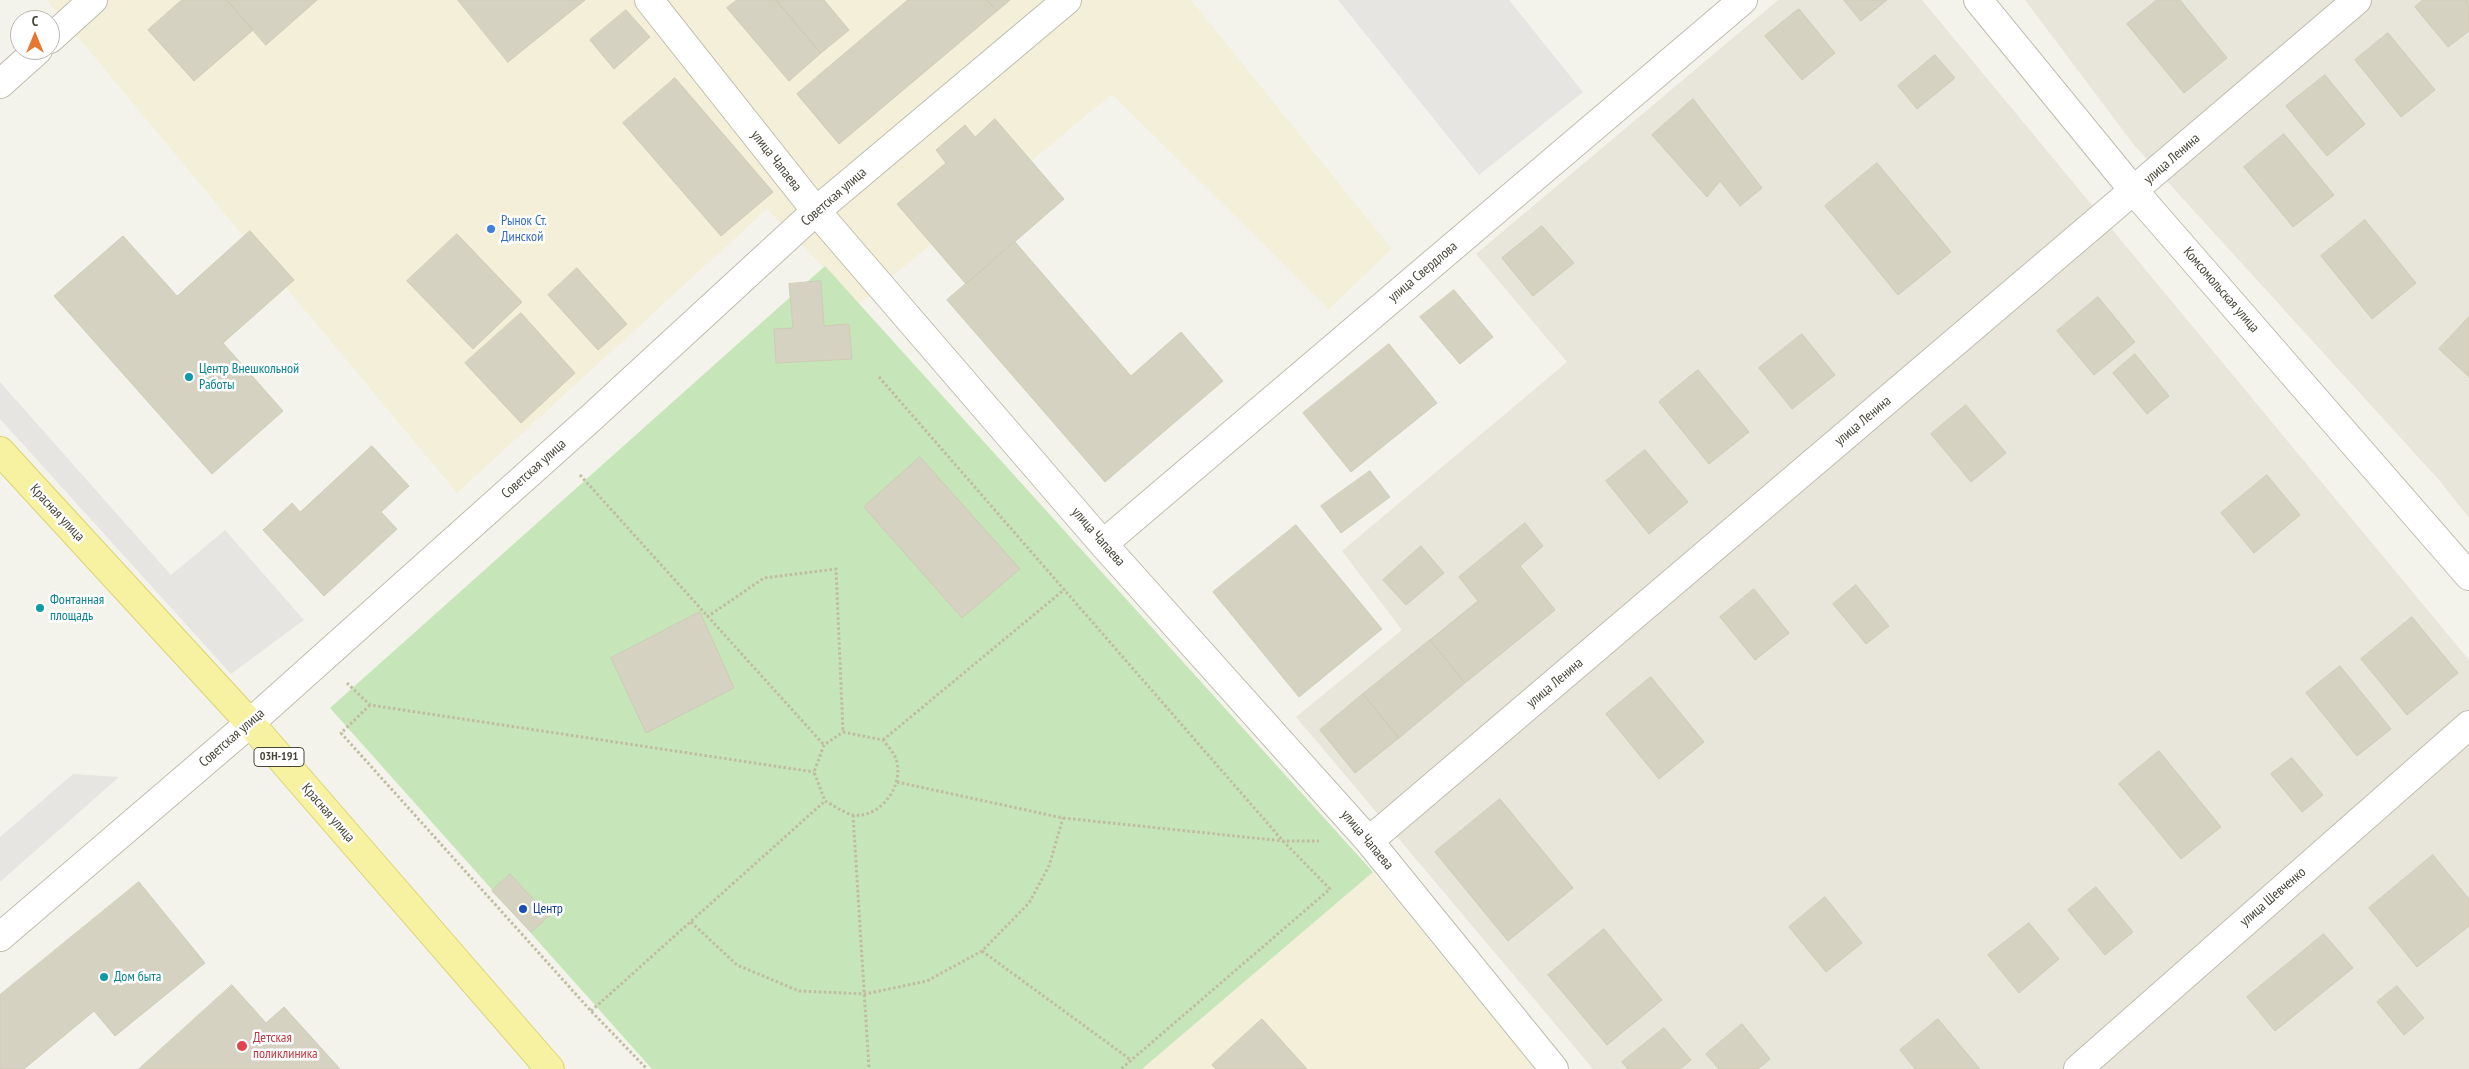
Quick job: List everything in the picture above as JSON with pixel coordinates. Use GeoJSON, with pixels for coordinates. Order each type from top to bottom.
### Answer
{"type":"FeatureCollection","features":[{"type":"Feature","properties":{"kind":"main road","name":"Красная улица"},"geometry":{"type":"LineString","coordinates":[[0,451],[250,723],[550,1069]]}},
{"type":"Feature","properties":{"kind":"street"},"geometry":{"type":"LineString","coordinates":[[60,30],[93,0]]}},
{"type":"Feature","properties":{"kind":"street","name":"улица Чапаева"},"geometry":{"type":"LineString","coordinates":[[650,0],[816,211],[1103,544],[1369,841],[1554,1069]]}},
{"type":"Feature","properties":{"kind":"street","name":"Советская улица"},"geometry":{"type":"LineString","coordinates":[[0,937],[250,723],[816,211],[1067,0]]}},
{"type":"Feature","properties":{"kind":"street","name":"улица Свердлова"},"geometry":{"type":"LineString","coordinates":[[1103,544],[1743,0]]}},
{"type":"Feature","properties":{"kind":"street","name":"Комсомольская улица"},"geometry":{"type":"LineString","coordinates":[[1978,0],[2134,191],[2469,576]]}},
{"type":"Feature","properties":{"kind":"street","name":"улица Ленина"},"geometry":{"type":"LineString","coordinates":[[1369,841],[2357,0]]}},
{"type":"Feature","properties":{"kind":"street"},"geometry":{"type":"LineString","coordinates":[[0,84],[27,60]]}},
{"type":"Feature","properties":{"kind":"street","name":"улица Шевченко"},"geometry":{"type":"LineString","coordinates":[[2078,1069],[2469,725]]}},
{"type":"Feature","properties":{"kind":"path"},"geometry":{"type":"LineString","coordinates":[[879,377],[1283,841],[1330,889],[1121,1069]]}},
{"type":"Feature","properties":{"kind":"path"},"geometry":{"type":"LineString","coordinates":[[556,448],[824,745]]}},
{"type":"Feature","properties":{"kind":"path"},"geometry":{"type":"LineString","coordinates":[[707,617],[764,578],[836,569],[843,732]]}},
{"type":"Feature","properties":{"kind":"path"},"geometry":{"type":"LineString","coordinates":[[883,740],[1064,590]]}},
{"type":"Feature","properties":{"kind":"path"},"geometry":{"type":"LineString","coordinates":[[321,659],[370,705],[814,772]]}},
{"type":"Feature","properties":{"kind":"path"},"geometry":{"type":"LineString","coordinates":[[370,705],[341,733],[591,1011],[647,1069]]}},
{"type":"Feature","properties":{"kind":"path"},"geometry":{"type":"LineString","coordinates":[[843,732],[883,740],[896,759],[898,782],[889,800],[873,811],[853,815],[825,801],[814,772],[824,745],[843,732]]}},
{"type":"Feature","properties":{"kind":"path"},"geometry":{"type":"LineString","coordinates":[[898,782],[1062,818],[1283,841],[1369,841]]}},
{"type":"Feature","properties":{"kind":"path"},"geometry":{"type":"LineString","coordinates":[[591,1011],[825,801]]}},
{"type":"Feature","properties":{"kind":"path"},"geometry":{"type":"LineString","coordinates":[[853,815],[869,1069]]}},
{"type":"Feature","properties":{"kind":"path"},"geometry":{"type":"LineString","coordinates":[[690,922],[737,965],[799,991],[864,994],[927,981],[982,951],[1029,903],[1049,866],[1062,818]]}},
{"type":"Feature","properties":{"kind":"path"},"geometry":{"type":"LineString","coordinates":[[982,951],[1131,1060]]}},
{"type":"Feature","properties":{"kind":"shaded area","name":"Рынок Ст. Динской"},"geometry":{"type":"Polygon","coordinates":[[[47,0],[1191,0],[1392,249],[1329,309],[1112,94],[859,304],[767,209],[457,493],[60,16],[60,10],[55,10],[47,0]]]}},
{"type":"Feature","properties":{"kind":"shaded area"},"geometry":{"type":"Polygon","coordinates":[[[1338,0],[1509,0],[1583,92],[1479,175],[1338,0]]]}},
{"type":"Feature","properties":{"kind":"shaded area"},"geometry":{"type":"Polygon","coordinates":[[[1778,0],[1922,0],[2469,660],[2469,1069],[1593,1069],[1296,717],[1402,630],[1342,551],[1567,362],[1476,254],[1778,0]]]}},
{"type":"Feature","properties":{"kind":"shaded area"},"geometry":{"type":"Polygon","coordinates":[[[2025,0],[2469,0],[2469,518],[2439,480],[2134,145],[2025,0]]]}},
{"type":"Feature","properties":{"kind":"shaded area"},"geometry":{"type":"Polygon","coordinates":[[[0,382],[171,575],[225,530],[304,620],[231,674],[0,419],[0,382]]]}},
{"type":"Feature","properties":{"kind":"shaded area"},"geometry":{"type":"Polygon","coordinates":[[[73,774],[119,777],[0,882],[0,837],[73,774]]]}},
{"type":"Feature","properties":{"kind":"shaded area"},"geometry":{"type":"Polygon","coordinates":[[[1373,872],[1535,1069],[1142,1069],[1373,872]]]}},
{"type":"Feature","properties":{"kind":"green space"},"geometry":{"type":"Polygon","coordinates":[[[825,266],[1373,872],[1142,1069],[652,1069],[330,708],[825,266]]]}},
{"type":"Feature","properties":{"kind":"building"},"geometry":{"type":"Polygon","coordinates":[[[182,0],[227,0],[253,30],[194,81],[148,30],[182,0]]]}},
{"type":"Feature","properties":{"kind":"building"},"geometry":{"type":"Polygon","coordinates":[[[227,0],[317,0],[266,45],[227,0]]]}},
{"type":"Feature","properties":{"kind":"building"},"geometry":{"type":"Polygon","coordinates":[[[458,0],[585,0],[508,62],[458,0]]]}},
{"type":"Feature","properties":{"kind":"building"},"geometry":{"type":"Polygon","coordinates":[[[737,0],[776,0],[821,53],[789,81],[727,8],[737,0]]]}},
{"type":"Feature","properties":{"kind":"building"},"geometry":{"type":"Polygon","coordinates":[[[776,0],[824,0],[849,30],[821,53],[776,0]]]}},
{"type":"Feature","properties":{"kind":"building"},"geometry":{"type":"Polygon","coordinates":[[[908,0],[987,0],[997,11],[839,144],[797,94],[908,0]]]}},
{"type":"Feature","properties":{"kind":"building"},"geometry":{"type":"Polygon","coordinates":[[[987,0],[1010,0],[997,11],[987,0]]]}},
{"type":"Feature","properties":{"kind":"building"},"geometry":{"type":"Polygon","coordinates":[[[1844,0],[1887,0],[1861,21],[1844,0]]]}},
{"type":"Feature","properties":{"kind":"building"},"geometry":{"type":"Polygon","coordinates":[[[2157,0],[2180,0],[2227,58],[2184,93],[2127,24],[2157,0]]]}},
{"type":"Feature","properties":{"kind":"building"},"geometry":{"type":"Polygon","coordinates":[[[2423,0],[2468,0],[2469,31],[2448,47],[2415,7],[2423,0]]]}},
{"type":"Feature","properties":{"kind":"building"},"geometry":{"type":"Polygon","coordinates":[[[1799,9],[1835,53],[1802,80],[1765,36],[1799,9]]]}},
{"type":"Feature","properties":{"kind":"building"},"geometry":{"type":"Polygon","coordinates":[[[626,10],[650,37],[614,69],[590,40],[626,10]]]}},
{"type":"Feature","properties":{"kind":"building"},"geometry":{"type":"Polygon","coordinates":[[[2388,33],[2435,90],[2401,117],[2355,60],[2388,33]]]}},
{"type":"Feature","properties":{"kind":"building"},"geometry":{"type":"Polygon","coordinates":[[[1935,55],[1955,78],[1917,109],[1898,86],[1935,55]]]}},
{"type":"Feature","properties":{"kind":"building"},"geometry":{"type":"Polygon","coordinates":[[[2325,75],[2365,124],[2327,156],[2286,106],[2325,75]]]}},
{"type":"Feature","properties":{"kind":"building"},"geometry":{"type":"Polygon","coordinates":[[[675,78],[773,192],[721,236],[623,123],[675,78]]]}},
{"type":"Feature","properties":{"kind":"building"},"geometry":{"type":"Polygon","coordinates":[[[1693,99],[1762,188],[1740,206],[1720,181],[1707,197],[1652,135],[1693,99]]]}},
{"type":"Feature","properties":{"kind":"building"},"geometry":{"type":"Polygon","coordinates":[[[995,119],[1064,199],[966,284],[897,204],[946,163],[936,150],[965,125],[975,137],[995,119]]]}},
{"type":"Feature","properties":{"kind":"building"},"geometry":{"type":"Polygon","coordinates":[[[2284,134],[2334,195],[2293,227],[2244,167],[2284,134]]]}},
{"type":"Feature","properties":{"kind":"building"},"geometry":{"type":"Polygon","coordinates":[[[1877,163],[1951,252],[1898,295],[1825,206],[1877,163]]]}},
{"type":"Feature","properties":{"kind":"building"},"geometry":{"type":"Polygon","coordinates":[[[2365,220],[2416,283],[2372,319],[2321,256],[2365,220]]]}},
{"type":"Feature","properties":{"kind":"building"},"geometry":{"type":"Polygon","coordinates":[[[1542,226],[1574,263],[1533,296],[1502,258],[1542,226]]]}},
{"type":"Feature","properties":{"kind":"building","name":"Центр Внешкольной Работы"},"geometry":{"type":"Polygon","coordinates":[[[250,231],[294,280],[223,343],[283,411],[212,474],[54,296],[123,236],[177,296],[250,231]]]}},
{"type":"Feature","properties":{"kind":"building"},"geometry":{"type":"Polygon","coordinates":[[[457,234],[522,302],[473,349],[407,281],[457,234]]]}},
{"type":"Feature","properties":{"kind":"building"},"geometry":{"type":"Polygon","coordinates":[[[1015,242],[1131,376],[1181,332],[1223,381],[1105,482],[947,300],[1015,242]]]}},
{"type":"Feature","properties":{"kind":"building"},"geometry":{"type":"Polygon","coordinates":[[[577,268],[627,324],[598,350],[548,295],[577,268]]]}},
{"type":"Feature","properties":{"kind":"building"},"geometry":{"type":"Polygon","coordinates":[[[821,281],[824,326],[849,324],[852,359],[776,363],[774,329],[793,328],[789,284],[821,281]]]}},
{"type":"Feature","properties":{"kind":"building"},"geometry":{"type":"Polygon","coordinates":[[[1454,290],[1493,337],[1460,364],[1420,317],[1454,290]]]}},
{"type":"Feature","properties":{"kind":"building"},"geometry":{"type":"Polygon","coordinates":[[[2098,297],[2135,342],[2094,375],[2057,331],[2098,297]]]}},
{"type":"Feature","properties":{"kind":"building"},"geometry":{"type":"Polygon","coordinates":[[[521,313],[575,373],[521,423],[465,363],[521,313]]]}},
{"type":"Feature","properties":{"kind":"building"},"geometry":{"type":"Polygon","coordinates":[[[2469,317],[2469,377],[2439,349],[2469,317]]]}},
{"type":"Feature","properties":{"kind":"building"},"geometry":{"type":"Polygon","coordinates":[[[1802,334],[1835,375],[1792,409],[1759,368],[1802,334]]]}},
{"type":"Feature","properties":{"kind":"building"},"geometry":{"type":"Polygon","coordinates":[[[1389,344],[1437,403],[1351,472],[1303,413],[1389,344]]]}},
{"type":"Feature","properties":{"kind":"building"},"geometry":{"type":"Polygon","coordinates":[[[2135,354],[2169,396],[2147,414],[2113,373],[2135,354]]]}},
{"type":"Feature","properties":{"kind":"building"},"geometry":{"type":"Polygon","coordinates":[[[1698,370],[1749,432],[1709,464],[1659,402],[1698,370]]]}},
{"type":"Feature","properties":{"kind":"building"},"geometry":{"type":"Polygon","coordinates":[[[1966,405],[2006,453],[1971,482],[1931,434],[1966,405]]]}},
{"type":"Feature","properties":{"kind":"building"},"geometry":{"type":"Polygon","coordinates":[[[372,446],[409,486],[381,512],[397,529],[324,596],[263,530],[292,503],[300,512],[372,446]]]}},
{"type":"Feature","properties":{"kind":"building"},"geometry":{"type":"Polygon","coordinates":[[[1645,450],[1688,502],[1649,534],[1606,481],[1645,450]]]}},
{"type":"Feature","properties":{"kind":"building"},"geometry":{"type":"Polygon","coordinates":[[[920,457],[1020,569],[962,618],[864,507],[920,457]]]}},
{"type":"Feature","properties":{"kind":"building"},"geometry":{"type":"Polygon","coordinates":[[[1370,471],[1390,497],[1341,533],[1321,506],[1370,471]]]}},
{"type":"Feature","properties":{"kind":"building"},"geometry":{"type":"Polygon","coordinates":[[[2267,475],[2300,515],[2254,553],[2221,513],[2267,475]]]}},
{"type":"Feature","properties":{"kind":"building"},"geometry":{"type":"Polygon","coordinates":[[[1525,523],[1543,546],[1520,566],[1555,610],[1465,683],[1430,640],[1478,601],[1459,577],[1525,523]]]}},
{"type":"Feature","properties":{"kind":"building"},"geometry":{"type":"Polygon","coordinates":[[[1296,525],[1382,629],[1299,697],[1213,592],[1296,525]]]}},
{"type":"Feature","properties":{"kind":"building"},"geometry":{"type":"Polygon","coordinates":[[[1421,546],[1444,573],[1406,605],[1383,580],[1421,546]]]}},
{"type":"Feature","properties":{"kind":"building"},"geometry":{"type":"Polygon","coordinates":[[[1856,585],[1889,626],[1866,644],[1833,604],[1856,585]]]}},
{"type":"Feature","properties":{"kind":"building"},"geometry":{"type":"Polygon","coordinates":[[[1754,589],[1789,633],[1755,660],[1720,617],[1754,589]]]}},
{"type":"Feature","properties":{"kind":"building"},"geometry":{"type":"Polygon","coordinates":[[[700,612],[734,688],[646,733],[611,658],[700,612]]]}},
{"type":"Feature","properties":{"kind":"building"},"geometry":{"type":"Polygon","coordinates":[[[2412,617],[2458,673],[2407,715],[2361,659],[2412,617]]]}},
{"type":"Feature","properties":{"kind":"building"},"geometry":{"type":"Polygon","coordinates":[[[1430,640],[1465,683],[1399,738],[1363,694],[1430,640]]]}},
{"type":"Feature","properties":{"kind":"building"},"geometry":{"type":"Polygon","coordinates":[[[2340,666],[2391,729],[2357,756],[2306,693],[2340,666]]]}},
{"type":"Feature","properties":{"kind":"building"},"geometry":{"type":"Polygon","coordinates":[[[1651,677],[1704,742],[1659,779],[1606,714],[1651,677]]]}},
{"type":"Feature","properties":{"kind":"building"},"geometry":{"type":"Polygon","coordinates":[[[1363,694],[1399,738],[1355,773],[1320,730],[1363,694]]]}},
{"type":"Feature","properties":{"kind":"building"},"geometry":{"type":"Polygon","coordinates":[[[2159,751],[2221,827],[2181,859],[2119,784],[2159,751]]]}},
{"type":"Feature","properties":{"kind":"building"},"geometry":{"type":"Polygon","coordinates":[[[2292,758],[2323,795],[2302,812],[2271,774],[2292,758]]]}},
{"type":"Feature","properties":{"kind":"building"},"geometry":{"type":"Polygon","coordinates":[[[1500,799],[1573,888],[1508,941],[1435,852],[1500,799]]]}},
{"type":"Feature","properties":{"kind":"building"},"geometry":{"type":"Polygon","coordinates":[[[2433,855],[2469,899],[2469,926],[2417,967],[2369,908],[2433,855]]]}},
{"type":"Feature","properties":{"kind":"building"},"geometry":{"type":"Polygon","coordinates":[[[510,874],[549,916],[531,932],[492,891],[510,874]]]}},
{"type":"Feature","properties":{"kind":"building","name":"Дом быта"},"geometry":{"type":"Polygon","coordinates":[[[139,882],[205,963],[115,1036],[94,1011],[24,1069],[0,1069],[0,995],[139,882]]]}},
{"type":"Feature","properties":{"kind":"building"},"geometry":{"type":"Polygon","coordinates":[[[2096,887],[2133,932],[2105,955],[2068,910],[2096,887]]]}},
{"type":"Feature","properties":{"kind":"building"},"geometry":{"type":"Polygon","coordinates":[[[1825,897],[1862,943],[1826,972],[1789,927],[1825,897]]]}},
{"type":"Feature","properties":{"kind":"building"},"geometry":{"type":"Polygon","coordinates":[[[2029,923],[2059,959],[2019,993],[1988,955],[2029,923]]]}},
{"type":"Feature","properties":{"kind":"building"},"geometry":{"type":"Polygon","coordinates":[[[1604,929],[1662,1000],[1607,1045],[1548,975],[1604,929]]]}},
{"type":"Feature","properties":{"kind":"building"},"geometry":{"type":"Polygon","coordinates":[[[2324,934],[2353,968],[2275,1031],[2247,997],[2324,934]]]}},
{"type":"Feature","properties":{"kind":"building","name":"Детская поликлиника"},"geometry":{"type":"Polygon","coordinates":[[[232,985],[266,1023],[284,1007],[340,1069],[139,1069],[232,985]]]}},
{"type":"Feature","properties":{"kind":"building"},"geometry":{"type":"Polygon","coordinates":[[[2397,986],[2424,1018],[2404,1035],[2377,1002],[2397,986]]]}},
{"type":"Feature","properties":{"kind":"building"},"geometry":{"type":"Polygon","coordinates":[[[1262,1019],[1307,1069],[1216,1069],[1212,1065],[1262,1019]]]}},
{"type":"Feature","properties":{"kind":"building"},"geometry":{"type":"Polygon","coordinates":[[[1938,1019],[1980,1069],[1915,1069],[1900,1050],[1938,1019]]]}},
{"type":"Feature","properties":{"kind":"building"},"geometry":{"type":"Polygon","coordinates":[[[1742,1024],[1770,1059],[1758,1069],[1719,1069],[1706,1054],[1742,1024]]]}},
{"type":"Feature","properties":{"kind":"building"},"geometry":{"type":"Polygon","coordinates":[[[1664,1028],[1691,1060],[1680,1069],[1628,1069],[1622,1062],[1664,1028]]]}},
{"type":"Feature","properties":{"kind":"place","name":"Рынок Ст. Динской"},"geometry":{"type":"Point","coordinates":[491,229]}},
{"type":"Feature","properties":{"kind":"place","name":"Центр Внешкольной Работы"},"geometry":{"type":"Point","coordinates":[189,377]}},
{"type":"Feature","properties":{"kind":"place","name":"Фонтанная площадь"},"geometry":{"type":"Point","coordinates":[40,608]}},
{"type":"Feature","properties":{"kind":"place","name":"Центр"},"geometry":{"type":"Point","coordinates":[523,909]}},
{"type":"Feature","properties":{"kind":"place","name":"Дом быта"},"geometry":{"type":"Point","coordinates":[104,977]}},
{"type":"Feature","properties":{"kind":"place","name":"Детская поликлиника"},"geometry":{"type":"Point","coordinates":[242,1046]}}]}
